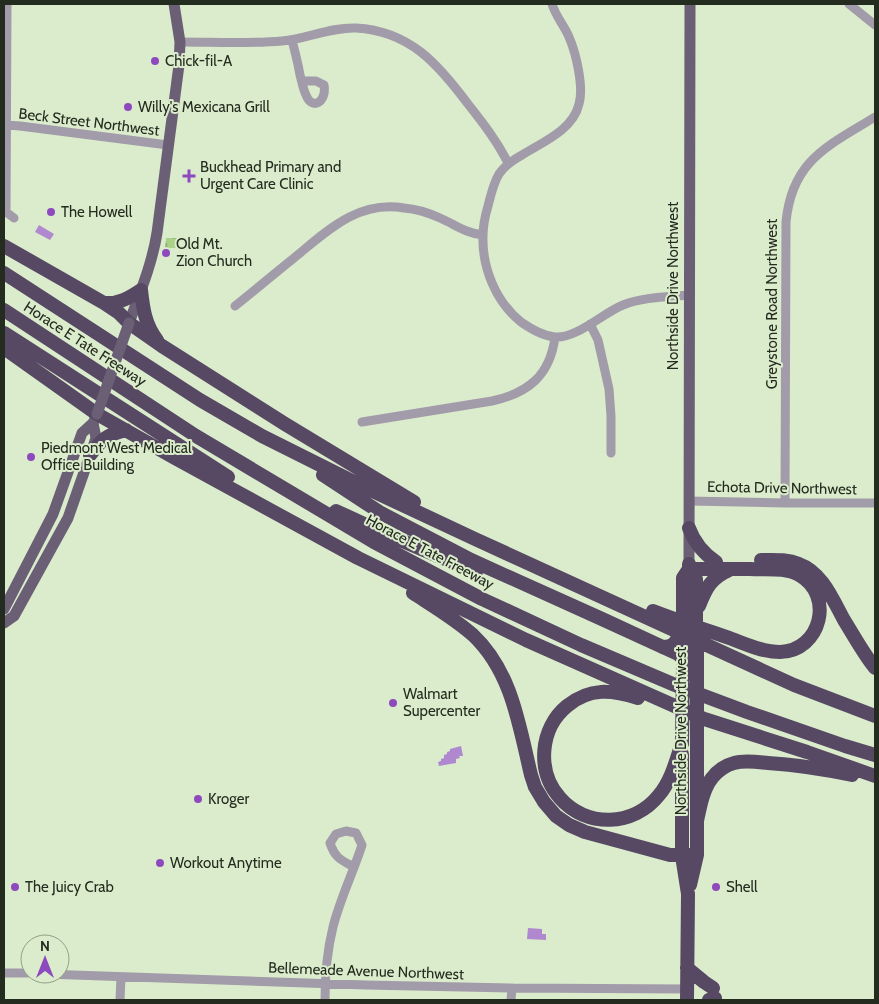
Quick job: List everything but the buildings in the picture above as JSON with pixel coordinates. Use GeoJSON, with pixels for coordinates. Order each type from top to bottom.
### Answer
{"type":"FeatureCollection","features":[{"type":"Feature","properties":{"kind":"highway"},"geometry":{"type":"LineString","coordinates":[[4,246],[104,303],[162,346],[285,424],[475,539]]}},
{"type":"Feature","properties":{"kind":"highway","name":"Horace E Tate Freeway"},"geometry":{"type":"LineString","coordinates":[[4,273],[200,400],[262,436],[364,488],[794,685],[875,716]]}},
{"type":"Feature","properties":{"kind":"highway"},"geometry":{"type":"LineString","coordinates":[[104,303],[119,302],[142,290],[143,308],[147,324],[154,337],[162,346]]}},
{"type":"Feature","properties":{"kind":"highway","name":"Horace E Tate Freeway"},"geometry":{"type":"LineString","coordinates":[[4,310],[196,436],[423,569],[581,645],[675,685],[747,712],[875,755]]}},
{"type":"Feature","properties":{"kind":"highway"},"geometry":{"type":"LineString","coordinates":[[4,333],[328,541]]}},
{"type":"Feature","properties":{"kind":"highway"},"geometry":{"type":"LineString","coordinates":[[4,348],[95,419],[126,430],[358,558],[526,640],[704,719]]}},
{"type":"Feature","properties":{"kind":"highway"},"geometry":{"type":"LineString","coordinates":[[90,455],[107,436],[126,430]]}},
{"type":"Feature","properties":{"kind":"highway"},"geometry":{"type":"LineString","coordinates":[[262,436],[381,513],[464,562],[680,662],[691,669],[697,679]]}},
{"type":"Feature","properties":{"kind":"highway"},"geometry":{"type":"LineString","coordinates":[[265,478],[386,534],[464,562],[663,647],[680,662]]}},
{"type":"Feature","properties":{"kind":"highway"},"geometry":{"type":"LineString","coordinates":[[689,528],[697,544],[716,562]]}},
{"type":"Feature","properties":{"kind":"highway"},"geometry":{"type":"LineString","coordinates":[[358,558],[462,626],[486,650],[501,672],[511,694],[535,787],[544,802],[556,816],[569,825],[585,832],[670,855],[697,855]]}},
{"type":"Feature","properties":{"kind":"highway"},"geometry":{"type":"LineString","coordinates":[[689,566],[716,562],[779,560],[790,561],[810,569],[824,585],[875,668]]}},
{"type":"Feature","properties":{"kind":"highway"},"geometry":{"type":"LineString","coordinates":[[540,569],[753,647],[780,652],[792,650],[801,646],[812,636],[818,623],[819,599],[811,585],[798,574],[779,570],[689,566]]}},
{"type":"Feature","properties":{"kind":"highway","name":"Northside Drive Northwest"},"geometry":{"type":"LineString","coordinates":[[687,994],[688,894],[682,856],[680,662],[683,578],[689,566]]}},
{"type":"Feature","properties":{"kind":"highway","name":"Northside Drive Northwest"},"geometry":{"type":"LineString","coordinates":[[688,894],[697,855],[698,736],[696,579],[689,566]]}},
{"type":"Feature","properties":{"kind":"highway"},"geometry":{"type":"LineString","coordinates":[[697,609],[713,579],[730,569]]}},
{"type":"Feature","properties":{"kind":"highway"},"geometry":{"type":"LineString","coordinates":[[663,647],[670,646],[676,642],[680,629],[683,604]]}},
{"type":"Feature","properties":{"kind":"highway"},"geometry":{"type":"LineString","coordinates":[[680,662],[697,644]]}},
{"type":"Feature","properties":{"kind":"highway"},"geometry":{"type":"LineString","coordinates":[[682,744],[660,795],[650,805],[626,818],[612,820],[597,819],[584,816],[570,808],[559,797],[551,785],[546,772],[544,746],[551,725],[556,717],[571,703],[580,698],[589,694],[609,691],[704,719],[875,776]]}},
{"type":"Feature","properties":{"kind":"highway"},"geometry":{"type":"LineString","coordinates":[[697,821],[707,786],[712,778],[718,771],[734,763],[755,762],[798,765],[875,781]]}},
{"type":"Feature","properties":{"kind":"highway"},"geometry":{"type":"LineString","coordinates":[[687,968],[704,982],[712,995]]}},
{"type":"Feature","properties":{"kind":"main road"},"geometry":{"type":"LineString","coordinates":[[4,623],[14,616],[68,518],[96,438],[95,419],[142,290],[154,250],[179,65],[180,42],[174,4]]}},
{"type":"Feature","properties":{"kind":"main road","name":"Northside Drive Northwest"},"geometry":{"type":"LineString","coordinates":[[689,566],[690,4]]}},
{"type":"Feature","properties":{"kind":"main road"},"geometry":{"type":"LineString","coordinates":[[4,610],[53,514],[82,433],[95,419]]}},
{"type":"Feature","properties":{"kind":"street"},"geometry":{"type":"LineString","coordinates":[[7,4],[6,212],[14,218]]}},
{"type":"Feature","properties":{"kind":"street"},"geometry":{"type":"LineString","coordinates":[[552,4],[556,16],[573,48],[581,86],[579,104],[572,119],[563,129],[508,163],[499,173],[493,186],[482,234],[483,251],[492,284],[503,304],[514,316],[543,335],[555,337],[572,334],[613,309],[635,301],[689,295]]}},
{"type":"Feature","properties":{"kind":"street"},"geometry":{"type":"LineString","coordinates":[[849,4],[875,25]]}},
{"type":"Feature","properties":{"kind":"street"},"geometry":{"type":"LineString","coordinates":[[180,42],[270,42],[292,40],[331,30],[357,28],[385,33],[411,45],[431,59],[449,79],[491,134],[508,163]]}},
{"type":"Feature","properties":{"kind":"street"},"geometry":{"type":"LineString","coordinates":[[292,40],[302,81]]}},
{"type":"Feature","properties":{"kind":"street","name":"Greystone Road Northwest"},"geometry":{"type":"LineString","coordinates":[[785,503],[787,208],[797,180],[811,160],[830,145],[875,116]]}},
{"type":"Feature","properties":{"kind":"street","name":"Beck Street Northwest"},"geometry":{"type":"LineString","coordinates":[[6,125],[168,145]]}},
{"type":"Feature","properties":{"kind":"street"},"geometry":{"type":"LineString","coordinates":[[235,306],[335,225],[365,210],[379,207],[401,207],[418,210],[467,232],[482,234]]}},
{"type":"Feature","properties":{"kind":"street"},"geometry":{"type":"LineString","coordinates":[[590,324],[598,340],[609,389],[612,416],[611,453]]}},
{"type":"Feature","properties":{"kind":"street"},"geometry":{"type":"LineString","coordinates":[[362,422],[492,401],[512,395],[530,384],[544,371],[552,356],[555,337]]}},
{"type":"Feature","properties":{"kind":"street","name":"Echota Drive Northwest"},"geometry":{"type":"LineString","coordinates":[[689,500],[875,503]]}},
{"type":"Feature","properties":{"kind":"street"},"geometry":{"type":"LineString","coordinates":[[325,1000],[328,954],[334,926],[354,867]]}},
{"type":"Feature","properties":{"kind":"street"},"geometry":{"type":"LineString","coordinates":[[4,972],[20,973]]}},
{"type":"Feature","properties":{"kind":"street","name":"Bellemeade Avenue Northwest"},"geometry":{"type":"LineString","coordinates":[[70,975],[687,994]]}},
{"type":"Feature","properties":{"kind":"street"},"geometry":{"type":"LineString","coordinates":[[120,1000],[121,977]]}},
{"type":"Feature","properties":{"kind":"street"},"geometry":{"type":"LineString","coordinates":[[511,1000],[512,988]]}},
{"type":"Feature","properties":{"kind":"green space"},"geometry":{"type":"Polygon","coordinates":[[[166,238],[178,238],[178,248],[165,248],[166,238]]]}},
{"type":"Feature","properties":{"kind":"shaded area"},"geometry":{"type":"Polygon","coordinates":[[[39,225],[54,234],[50,240],[35,232],[39,225]]]}},
{"type":"Feature","properties":{"kind":"shaded area"},"geometry":{"type":"Polygon","coordinates":[[[461,746],[463,756],[459,756],[460,758],[456,759],[456,763],[439,766],[438,762],[444,758],[444,755],[450,749],[461,746]]]}},
{"type":"Feature","properties":{"kind":"shaded area"},"geometry":{"type":"Polygon","coordinates":[[[528,928],[542,929],[542,934],[546,934],[546,940],[527,939],[528,928]]]}},
{"type":"Feature","properties":{"kind":"place","name":"Chick-fil-A"},"geometry":{"type":"Point","coordinates":[155,61]}},
{"type":"Feature","properties":{"kind":"place","name":"Willy's Mexicana Grill"},"geometry":{"type":"Point","coordinates":[128,107]}},
{"type":"Feature","properties":{"kind":"place","name":"Buckhead Primary and Urgent Care Clinic"},"geometry":{"type":"Point","coordinates":[189,176]}},
{"type":"Feature","properties":{"kind":"place","name":"The Howell"},"geometry":{"type":"Point","coordinates":[51,212]}},
{"type":"Feature","properties":{"kind":"place","name":"Old Mt. Zion Church"},"geometry":{"type":"Point","coordinates":[166,253]}},
{"type":"Feature","properties":{"kind":"place","name":"Piedmont West Medical Office Building"},"geometry":{"type":"Point","coordinates":[31,457]}},
{"type":"Feature","properties":{"kind":"place","name":"Walmart Supercenter"},"geometry":{"type":"Point","coordinates":[393,703]}},
{"type":"Feature","properties":{"kind":"place","name":"Kroger"},"geometry":{"type":"Point","coordinates":[198,799]}},
{"type":"Feature","properties":{"kind":"place","name":"Workout Anytime"},"geometry":{"type":"Point","coordinates":[160,863]}},
{"type":"Feature","properties":{"kind":"place","name":"The Juicy Crab"},"geometry":{"type":"Point","coordinates":[15,887]}},
{"type":"Feature","properties":{"kind":"place","name":"Shell"},"geometry":{"type":"Point","coordinates":[716,887]}}]}
